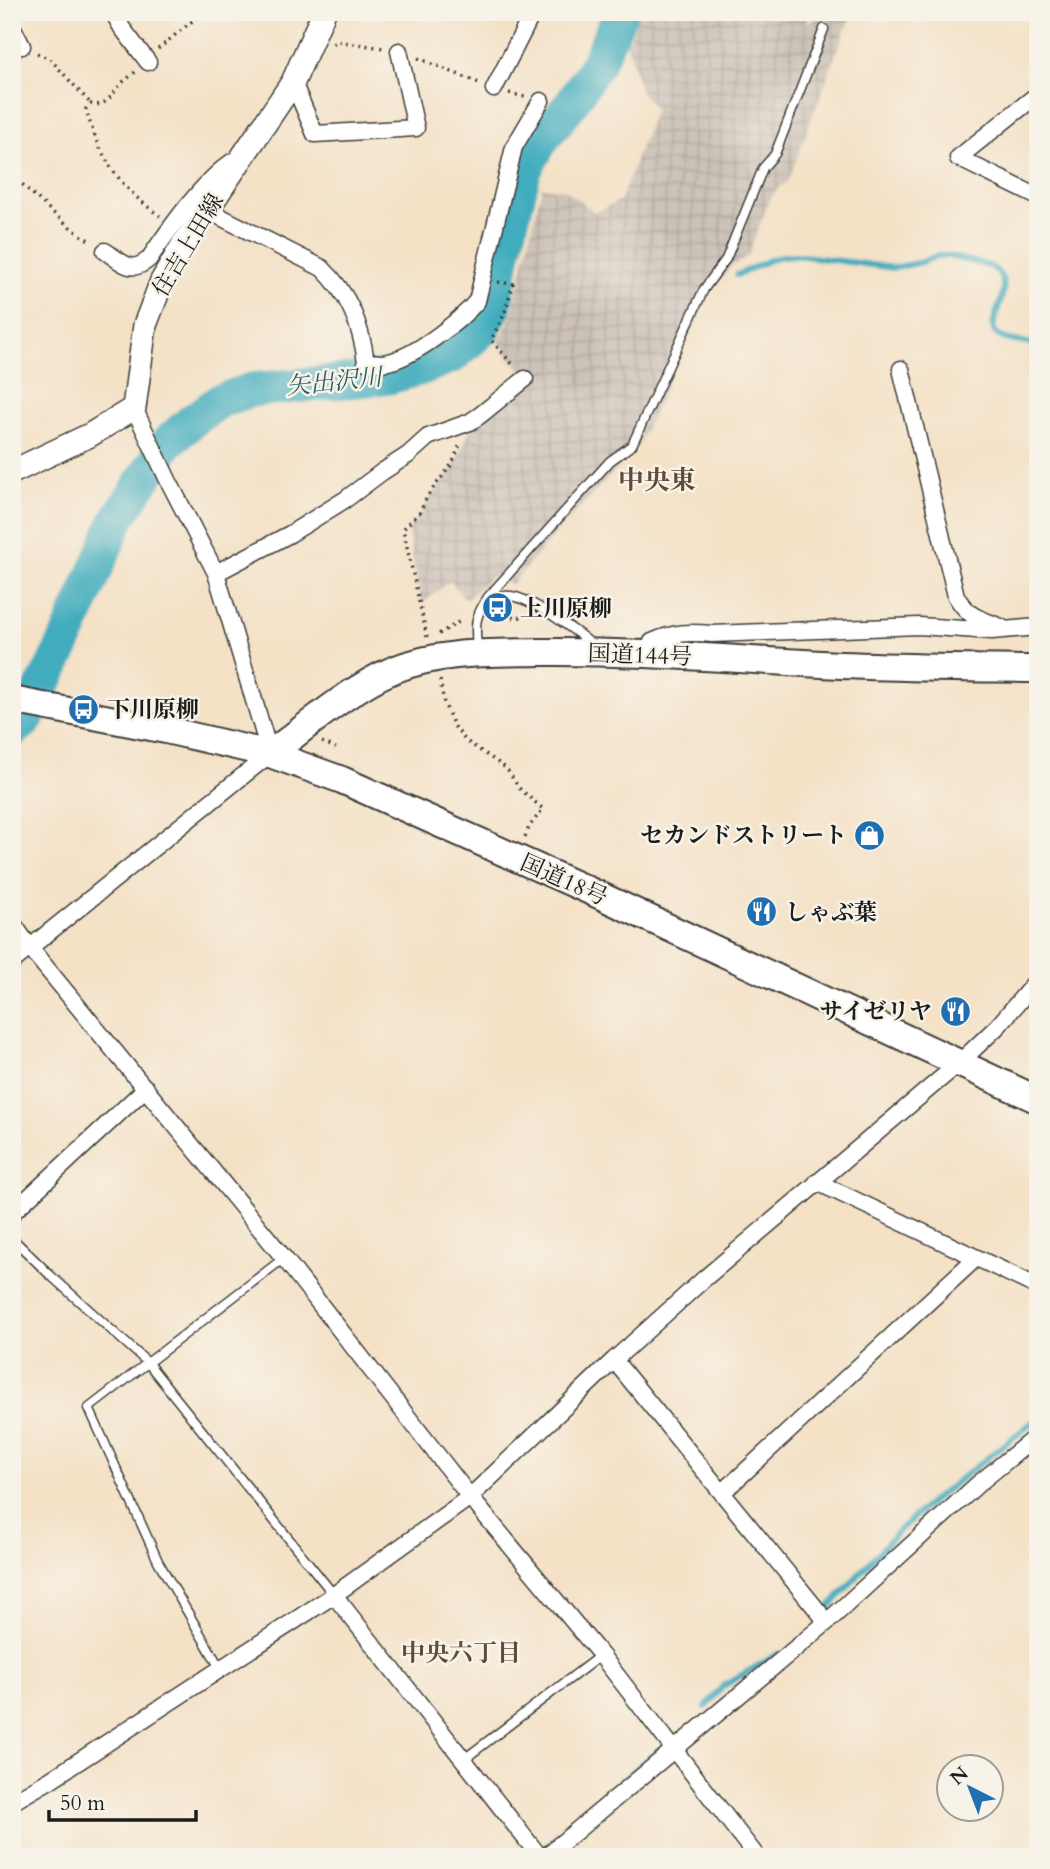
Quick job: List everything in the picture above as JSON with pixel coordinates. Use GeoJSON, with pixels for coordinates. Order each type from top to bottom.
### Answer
{"type":"FeatureCollection","features":[{"type":"Feature","properties":{"kind":"highway","name":"国道144号"},"geometry":{"type":"LineString","coordinates":[[270,754],[362,686],[432,649],[478,652],[603,652],[821,664],[1038,669]]}},
{"type":"Feature","properties":{"kind":"highway","name":"国道18号"},"geometry":{"type":"LineString","coordinates":[[12,700],[166,730],[270,754],[342,780],[599,895],[1038,1100]]}},
{"type":"Feature","properties":{"kind":"main road","name":"住吉上田線"},"geometry":{"type":"LineString","coordinates":[[134,408],[145,325],[162,281],[192,220],[239,164],[293,82],[324,12]]}},
{"type":"Feature","properties":{"kind":"main road"},"geometry":{"type":"LineString","coordinates":[[12,471],[90,435],[134,408]]}},
{"type":"Feature","properties":{"kind":"street"},"geometry":{"type":"LineString","coordinates":[[113,12],[147,60]]}},
{"type":"Feature","properties":{"kind":"street"},"geometry":{"type":"LineString","coordinates":[[494,89],[529,20],[515,12]]}},
{"type":"Feature","properties":{"kind":"street"},"geometry":{"type":"LineString","coordinates":[[12,26],[22,46]]}},
{"type":"Feature","properties":{"kind":"street"},"geometry":{"type":"LineString","coordinates":[[293,82],[314,134],[416,128],[400,51]]}},
{"type":"Feature","properties":{"kind":"street"},"geometry":{"type":"LineString","coordinates":[[1038,94],[958,158],[1038,197]]}},
{"type":"Feature","properties":{"kind":"street"},"geometry":{"type":"LineString","coordinates":[[192,220],[322,268],[334,279],[346,297],[363,337],[366,362],[383,363],[400,358],[416,350],[467,313],[477,301],[514,147],[541,101]]}},
{"type":"Feature","properties":{"kind":"street"},"geometry":{"type":"LineString","coordinates":[[105,251],[129,267],[136,268],[192,220],[222,169],[233,161],[239,164]]}},
{"type":"Feature","properties":{"kind":"street"},"geometry":{"type":"LineString","coordinates":[[901,369],[956,596],[964,610],[1006,630]]}},
{"type":"Feature","properties":{"kind":"street"},"geometry":{"type":"LineString","coordinates":[[216,573],[290,534],[346,499],[408,455],[428,437],[470,422],[488,411],[525,379]]}},
{"type":"Feature","properties":{"kind":"street"},"geometry":{"type":"LineString","coordinates":[[12,962],[270,754],[216,573],[134,408]]}},
{"type":"Feature","properties":{"kind":"street"},"geometry":{"type":"LineString","coordinates":[[649,654],[652,642],[668,635],[688,632],[712,634],[919,626],[992,631],[1038,627]]}},
{"type":"Feature","properties":{"kind":"street"},"geometry":{"type":"LineString","coordinates":[[12,922],[30,948],[284,1258],[470,1497],[601,1655],[757,1857]]}},
{"type":"Feature","properties":{"kind":"street"},"geometry":{"type":"LineString","coordinates":[[12,1802],[334,1595],[470,1497],[614,1360],[817,1182],[958,1064],[998,1026],[1038,979]]}},
{"type":"Feature","properties":{"kind":"street"},"geometry":{"type":"LineString","coordinates":[[12,1213],[146,1088]]}},
{"type":"Feature","properties":{"kind":"street"},"geometry":{"type":"LineString","coordinates":[[817,1182],[1038,1287]]}},
{"type":"Feature","properties":{"kind":"street"},"geometry":{"type":"LineString","coordinates":[[722,1493],[976,1258]]}},
{"type":"Feature","properties":{"kind":"street"},"geometry":{"type":"LineString","coordinates":[[614,1360],[827,1622]]}},
{"type":"Feature","properties":{"kind":"street"},"geometry":{"type":"LineString","coordinates":[[334,1595],[543,1857],[827,1622],[978,1484],[1038,1435]]}},
{"type":"Feature","properties":{"kind":"lane"},"geometry":{"type":"LineString","coordinates":[[478,652],[476,619],[488,597],[610,461],[632,445],[704,289],[726,259],[763,169],[775,154],[824,29]]}},
{"type":"Feature","properties":{"kind":"lane"},"geometry":{"type":"LineString","coordinates":[[488,597],[508,595],[521,598],[603,652]]}},
{"type":"Feature","properties":{"kind":"lane"},"geometry":{"type":"LineString","coordinates":[[12,1238],[147,1362],[334,1595]]}},
{"type":"Feature","properties":{"kind":"lane"},"geometry":{"type":"LineString","coordinates":[[220,1668],[158,1561],[89,1408],[284,1258]]}},
{"type":"Feature","properties":{"kind":"lane"},"geometry":{"type":"LineString","coordinates":[[463,1760],[601,1655]]}},
{"type":"Feature","properties":{"kind":"path"},"geometry":{"type":"LineString","coordinates":[[22,46],[51,60],[91,104],[98,106],[201,14],[200,12]]}},
{"type":"Feature","properties":{"kind":"path"},"geometry":{"type":"LineString","coordinates":[[494,89],[541,101]]}},
{"type":"Feature","properties":{"kind":"path"},"geometry":{"type":"LineString","coordinates":[[91,104],[86,109],[98,146],[108,165],[131,193],[192,220]]}},
{"type":"Feature","properties":{"kind":"path"},"geometry":{"type":"LineString","coordinates":[[12,175],[77,233],[105,251]]}},
{"type":"Feature","properties":{"kind":"path"},"geometry":{"type":"LineString","coordinates":[[508,284],[513,284],[505,315],[491,340],[525,379]]}},
{"type":"Feature","properties":{"kind":"path"},"geometry":{"type":"LineString","coordinates":[[470,422],[452,464],[428,495],[419,512],[403,529],[444,703],[454,726],[466,741],[506,768],[519,788],[543,809],[529,827],[517,859]]}},
{"type":"Feature","properties":{"kind":"shaded area"},"geometry":{"type":"Polygon","coordinates":[[[640,12],[809,12],[805,24],[830,12],[852,12],[788,181],[777,189],[768,203],[748,256],[730,267],[710,293],[637,447],[511,585],[492,576],[466,600],[450,581],[422,604],[407,529],[422,513],[431,496],[454,466],[472,426],[530,380],[498,343],[511,317],[542,187],[565,190],[595,212],[620,201],[655,109],[641,92],[627,44],[640,12]]]}},
{"type":"Feature","properties":{"kind":"waterway","name":"矢出沢川"},"geometry":{"type":"LineString","coordinates":[[12,731],[26,720],[65,642],[117,520],[167,443],[192,421],[220,401],[251,390],[389,377],[422,368],[454,355],[482,330],[494,308],[504,252],[524,171],[541,141],[570,105],[597,64],[621,12]]}},
{"type":"Feature","properties":{"kind":"waterway"},"geometry":{"type":"LineString","coordinates":[[737,275],[782,256],[796,255],[894,268],[937,256],[949,256],[990,266],[1000,275],[1003,294],[994,330],[1003,338],[1038,345]]}},
{"type":"Feature","properties":{"kind":"waterway"},"geometry":{"type":"LineString","coordinates":[[823,1614],[898,1531],[1038,1418]]}},
{"type":"Feature","properties":{"kind":"waterway"},"geometry":{"type":"LineString","coordinates":[[706,1707],[723,1686],[778,1654]]}},
{"type":"Feature","properties":{"kind":"waterway"},"geometry":{"type":"LineString","coordinates":[[544,1848],[657,1751]]}},
{"type":"Feature","properties":{"kind":"place","name":"上川原柳"},"geometry":{"type":"Point","coordinates":[497,608]}},
{"type":"Feature","properties":{"kind":"place","name":"下川原柳"},"geometry":{"type":"Point","coordinates":[84,709]}},
{"type":"Feature","properties":{"kind":"place","name":"セカンドストリート"},"geometry":{"type":"Point","coordinates":[870,835]}},
{"type":"Feature","properties":{"kind":"place","name":"しゃぶ葉"},"geometry":{"type":"Point","coordinates":[762,912]}},
{"type":"Feature","properties":{"kind":"place","name":"サイゼリヤ"},"geometry":{"type":"Point","coordinates":[955,1011]}},
{"type":"Feature","properties":{"kind":"district","name":"中央東"},"geometry":{"type":"Point","coordinates":[657,480]}},
{"type":"Feature","properties":{"kind":"district","name":"中央六丁目"},"geometry":{"type":"Point","coordinates":[461,1653]}}]}
